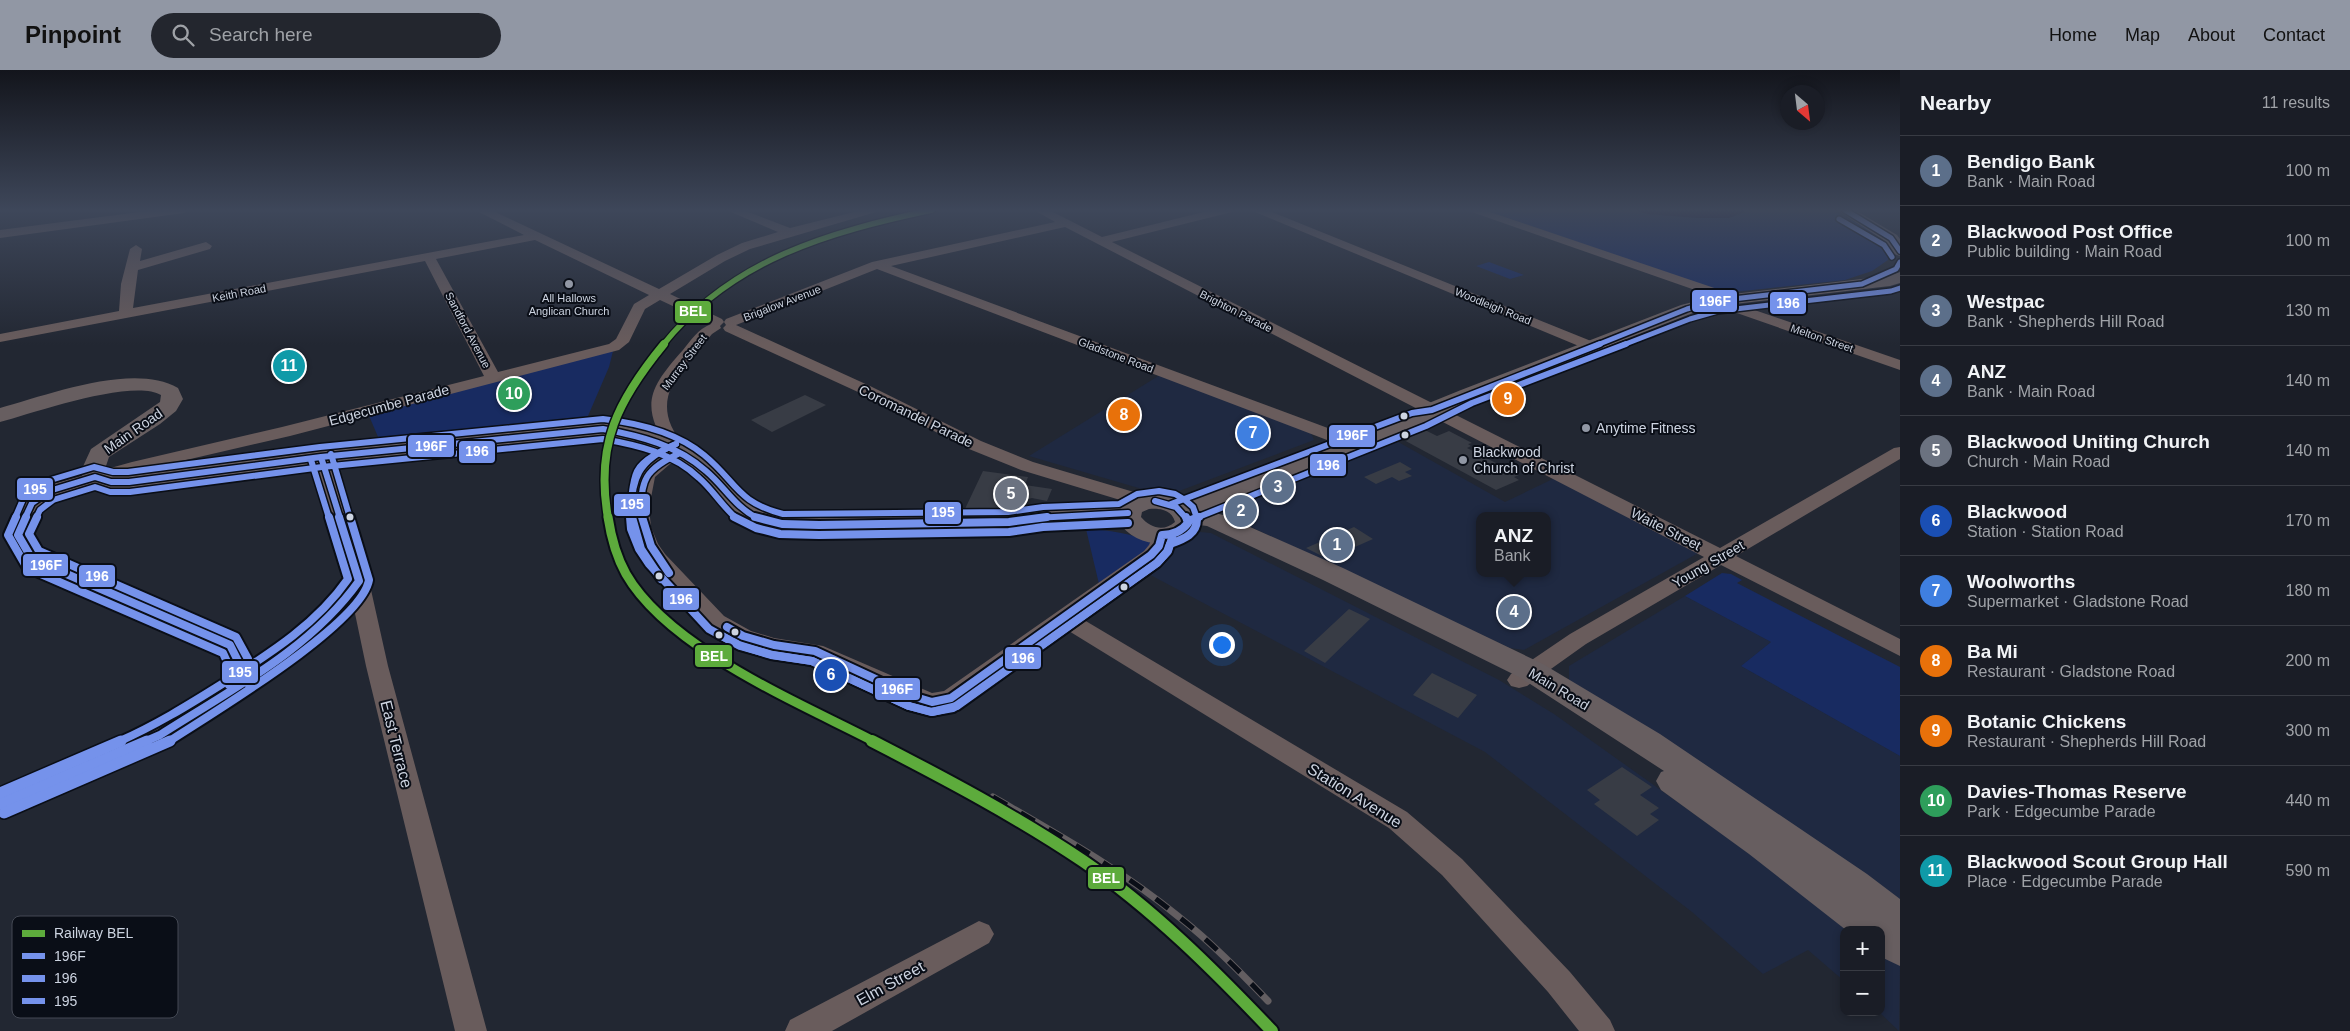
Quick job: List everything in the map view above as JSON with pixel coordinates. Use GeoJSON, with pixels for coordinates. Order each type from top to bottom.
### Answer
{"type":"FeatureCollection","features":[{"type":"Feature","properties":{"kind":"main road"},"geometry":{"type":"LineString","coordinates":[[1862,284],[1896,269],[1900,262]]}},
{"type":"Feature","properties":{"kind":"main road"},"geometry":{"type":"LineString","coordinates":[[1135,514],[1148,533],[1349,441],[1422,417],[1432,410],[1687,309],[1724,300],[1897,279]]}},
{"type":"Feature","properties":{"kind":"main road","name":"Main Road"},"geometry":{"type":"LineString","coordinates":[[0,415],[74,395],[137,385],[159,385],[171,392],[172,399],[168,406],[152,419],[99,454],[92,473],[95,477]]}},
{"type":"Feature","properties":{"kind":"main road"},"geometry":{"type":"LineString","coordinates":[[95,477],[103,481],[120,483],[321,457],[603,429],[622,430],[648,437],[680,453],[706,470],[736,505],[748,514],[768,521],[799,525],[1009,522],[1044,526],[1102,525],[1135,514],[1178,519]]}},
{"type":"Feature","properties":{"kind":"main road"},"geometry":{"type":"LineString","coordinates":[[1215,509],[1349,441]]}},
{"type":"Feature","properties":{"kind":"main road"},"geometry":{"type":"LineString","coordinates":[[120,483],[125,474],[138,466]]}},
{"type":"Feature","properties":{"kind":"main road","name":"Main Road"},"geometry":{"type":"LineString","coordinates":[[1178,519],[1215,509],[1648,743],[1854,885],[1900,922]]}},
{"type":"Feature","properties":{"kind":"main road","name":"Main Road"},"geometry":{"type":"LineString","coordinates":[[1178,519],[1238,540],[1525,676],[1762,844],[1871,926]]}},
{"type":"Feature","properties":{"kind":"main road"},"geometry":{"type":"LineString","coordinates":[[1885,937],[1900,948]]}},
{"type":"Feature","properties":{"kind":"street"},"geometry":{"type":"LineString","coordinates":[[126,314],[128,284],[135,255]]}},
{"type":"Feature","properties":{"kind":"street"},"geometry":{"type":"LineString","coordinates":[[133,266],[174,255]]}},
{"type":"Feature","properties":{"kind":"street","name":"Keith Road"},"geometry":{"type":"LineString","coordinates":[[0,338],[440,255]]}},
{"type":"Feature","properties":{"kind":"street","name":"Coromandel Parade"},"geometry":{"type":"LineString","coordinates":[[577,255],[723,325],[855,385],[975,445],[1027,466],[1108,490],[1135,514]]}},
{"type":"Feature","properties":{"kind":"street","name":"Edgecumbe Parade"},"geometry":{"type":"LineString","coordinates":[[239,685],[238,661],[230,645],[32,559],[18,535],[32,502],[49,491],[95,477],[284,432],[614,347],[622,342],[639,307],[658,294],[730,255]]}},
{"type":"Feature","properties":{"kind":"street","name":"Brigalow Avenue"},"geometry":{"type":"LineString","coordinates":[[723,325],[877,265],[923,255]]}},
{"type":"Feature","properties":{"kind":"street","name":"Brighton Parade"},"geometry":{"type":"LineString","coordinates":[[1126,255],[1432,410]]}},
{"type":"Feature","properties":{"kind":"street","name":"Woodleigh Road"},"geometry":{"type":"LineString","coordinates":[[1366,255],[1591,346]]}},
{"type":"Feature","properties":{"kind":"street","name":"Melton Street"},"geometry":{"type":"LineString","coordinates":[[1598,255],[1900,365]]}},
{"type":"Feature","properties":{"kind":"street","name":"Sandford Avenue"},"geometry":{"type":"LineString","coordinates":[[429,257],[493,378]]}},
{"type":"Feature","properties":{"kind":"street","name":"Gladstone Road"},"geometry":{"type":"LineString","coordinates":[[877,265],[1349,441]]}},
{"type":"Feature","properties":{"kind":"street","name":"Murray Street"},"geometry":{"type":"LineString","coordinates":[[680,453],[660,422],[659,395],[668,380],[707,331],[723,325]]}},
{"type":"Feature","properties":{"kind":"street","name":"Waite Street"},"geometry":{"type":"LineString","coordinates":[[1432,410],[1900,648]]}},
{"type":"Feature","properties":{"kind":"street","name":"Young Street"},"geometry":{"type":"LineString","coordinates":[[1525,676],[1578,639],[1900,452]]}},
{"type":"Feature","properties":{"kind":"street"},"geometry":{"type":"LineString","coordinates":[[680,453],[664,460],[646,475],[640,508],[641,526],[648,544],[669,573],[716,621],[743,636],[774,645],[815,651],[912,696],[932,702],[951,698],[1151,556],[1178,519]]}},
{"type":"Feature","properties":{"kind":"street","name":"East Terrace"},"geometry":{"type":"LineString","coordinates":[[321,457],[359,581],[377,666],[471,1031]]}},
{"type":"Feature","properties":{"kind":"street"},"geometry":{"type":"LineString","coordinates":[[0,804],[160,735],[284,656],[325,622],[342,605],[359,581]]}},
{"type":"Feature","properties":{"kind":"street","name":"Station Avenue"},"geometry":{"type":"LineString","coordinates":[[1063,617],[1398,820],[1452,867],[1559,982],[1599,1031]]}},
{"type":"Feature","properties":{"kind":"street","name":"Elm Street"},"geometry":{"type":"LineString","coordinates":[[801,1031],[979,934]]}},
{"type":"Feature","properties":{"kind":"shaded area"},"geometry":{"type":"Polygon","coordinates":[[[1614,255],[1888,255],[1888,260],[1872,271],[1845,280],[1725,293],[1614,255]]]}},
{"type":"Feature","properties":{"kind":"shaded area"},"geometry":{"type":"Polygon","coordinates":[[[1489,262],[1524,275],[1510,279],[1476,266],[1489,262]]]}},
{"type":"Feature","properties":{"kind":"shaded area"},"geometry":{"type":"Polygon","coordinates":[[[614,347],[609,367],[582,430],[384,451],[367,411],[614,347]]]}},
{"type":"Feature","properties":{"kind":"shaded area"},"geometry":{"type":"Polygon","coordinates":[[[1160,375],[1311,433],[1314,440],[1166,496],[1029,456],[1160,375]]]}},
{"type":"Feature","properties":{"kind":"shaded area"},"geometry":{"type":"Polygon","coordinates":[[[1393,439],[1505,502],[1557,477],[1702,551],[1524,650],[1510,648],[1219,512],[1220,506],[1393,439]]]}},
{"type":"Feature","properties":{"kind":"shaded area"},"geometry":{"type":"Polygon","coordinates":[[[1086,529],[1128,534],[1153,543],[1153,545],[1099,584],[1086,529]]]}},
{"type":"Feature","properties":{"kind":"shaded area"},"geometry":{"type":"Polygon","coordinates":[[[1190,531],[1211,533],[1499,680],[1554,714],[1851,926],[1840,926],[1840,978],[1808,950],[1763,974],[1692,912],[1485,752],[1139,569],[1190,531]]]}},
{"type":"Feature","properties":{"kind":"shaded area"},"geometry":{"type":"Polygon","coordinates":[[[1722,573],[1731,574],[1742,580],[1737,583],[1900,667],[1900,756],[1741,666],[1771,642],[1685,596],[1722,573]]]}},
{"type":"Feature","properties":{"kind":"shaded area"},"geometry":{"type":"Polygon","coordinates":[[[1685,596],[1771,642],[1741,666],[1900,756],[1900,901],[1569,680],[1569,666],[1685,596]]]}},
{"type":"Feature","properties":{"kind":"shaded area"},"geometry":{"type":"Polygon","coordinates":[[[1885,952],[1900,964],[1899,1031],[1883,1016],[1885,1016],[1885,952]]]}},
{"type":"Feature","properties":{"kind":"building"},"geometry":{"type":"Polygon","coordinates":[[[300,358],[297,372],[282,375],[285,360],[300,358]]]}},
{"type":"Feature","properties":{"kind":"building"},"geometry":{"type":"Polygon","coordinates":[[[805,395],[826,405],[772,432],[751,420],[805,395]]]}},
{"type":"Feature","properties":{"kind":"building","name":"Blackwood Church of Christ"},"geometry":{"type":"Polygon","coordinates":[[[1425,430],[1437,436],[1449,431],[1472,443],[1468,444],[1471,446],[1467,448],[1519,475],[1514,477],[1519,480],[1496,490],[1402,439],[1425,430]]]}},
{"type":"Feature","properties":{"kind":"building"},"geometry":{"type":"Polygon","coordinates":[[[1400,462],[1412,469],[1405,472],[1412,476],[1399,481],[1392,477],[1376,484],[1364,477],[1400,462]]]}},
{"type":"Feature","properties":{"kind":"building"},"geometry":{"type":"Polygon","coordinates":[[[983,471],[1028,477],[1025,485],[1052,489],[1047,501],[1032,498],[1017,502],[1014,510],[964,511],[983,471]]]}},
{"type":"Feature","properties":{"kind":"building"},"geometry":{"type":"Polygon","coordinates":[[[1354,527],[1373,539],[1328,559],[1306,548],[1354,527]]]}},
{"type":"Feature","properties":{"kind":"building"},"geometry":{"type":"Polygon","coordinates":[[[1349,609],[1370,619],[1325,663],[1304,651],[1349,609]]]}},
{"type":"Feature","properties":{"kind":"building"},"geometry":{"type":"Polygon","coordinates":[[[1432,673],[1477,695],[1458,718],[1413,695],[1432,673]]]}},
{"type":"Feature","properties":{"kind":"building"},"geometry":{"type":"Polygon","coordinates":[[[1622,767],[1652,787],[1640,795],[1659,808],[1650,814],[1659,820],[1637,836],[1594,804],[1600,800],[1587,790],[1622,767]]]}},
{"type":"Feature","properties":{"kind":"railway"},"geometry":{"type":"LineString","coordinates":[[993,797],[1089,853],[1157,900],[1214,947],[1268,1001]]}},
{"type":"Feature","properties":{"kind":"rail line","name":"BEL"},"geometry":{"type":"LineString","coordinates":[[780,255],[739,276],[723,287],[708,298],[682,323],[658,351],[637,381],[612,424],[605,461],[605,495],[613,544],[626,575],[636,590],[662,617],[721,661],[951,782],[1041,833],[1084,862],[1159,921],[1228,986],[1272,1031]]}},
{"type":"Feature","properties":{"kind":"transit line","name":"196F"},"geometry":{"type":"LineString","coordinates":[[1171,504],[1412,413],[1432,410],[1687,309],[1716,301],[1862,284],[1896,269],[1900,262]]}},
{"type":"Feature","properties":{"kind":"transit line","name":"196"},"geometry":{"type":"LineString","coordinates":[[1188,521],[1426,426],[1472,403],[1690,319],[1718,311],[1891,291],[1900,288]]}},
{"type":"Feature","properties":{"kind":"transit line","name":"195"},"geometry":{"type":"LineString","coordinates":[[229,685],[228,664],[223,653],[27,568],[8,535],[24,497],[44,482],[94,467],[113,472],[128,472],[320,447],[603,419],[643,426],[680,440],[703,454],[737,491],[754,505],[783,514],[1008,512],[1043,507],[1119,504],[1124,503],[1128,498],[1137,494],[1163,491],[1175,494],[1185,500],[1193,507],[1197,516],[1197,524],[1193,532],[1184,539],[1170,544],[1167,552],[1157,563],[953,708],[931,712],[909,706],[812,661],[771,655],[739,645],[722,636]]}},
{"type":"Feature","properties":{"kind":"transit line","name":"196F"},"geometry":{"type":"LineString","coordinates":[[239,685],[238,661],[230,645],[32,559],[18,535],[32,503],[49,491],[95,477],[111,482],[129,482],[321,457],[603,429],[644,437],[685,455],[707,471],[742,510],[759,519],[782,524],[1009,522],[1042,517],[1128,513]]}},
{"type":"Feature","properties":{"kind":"transit line","name":"196"},"geometry":{"type":"LineString","coordinates":[[249,685],[248,659],[236,637],[39,551],[29,534],[40,510],[53,500],[95,487],[110,492],[130,492],[322,467],[603,439],[641,446],[680,463],[700,478],[723,507],[737,519],[756,528],[780,534],[1009,532],[1043,527],[1128,523]]}},
{"type":"Feature","properties":{"kind":"transit line","name":"196"},"geometry":{"type":"LineString","coordinates":[[676,444],[658,452],[637,470],[630,507],[631,529],[639,549],[649,564],[709,629],[740,646],[773,655],[812,661],[909,706],[932,712],[957,706],[1157,563],[1168,551],[1172,538]]}},
{"type":"Feature","properties":{"kind":"transit line","name":"195"},"geometry":{"type":"LineString","coordinates":[[661,579],[641,549],[637,538],[632,517],[633,488],[637,473],[643,464],[654,455],[676,444]]}},
{"type":"Feature","properties":{"kind":"transit line","name":"196F"},"geometry":{"type":"LineString","coordinates":[[669,573],[656,555],[647,537],[642,518],[642,496],[645,480],[650,471],[660,463],[680,453]]}},
{"type":"Feature","properties":{"kind":"transit line","name":"196"},"geometry":{"type":"LineString","coordinates":[[4,813],[165,744],[289,664],[349,612],[368,586],[369,580],[331,454]]}},
{"type":"Feature","properties":{"kind":"transit line","name":"196F"},"geometry":{"type":"LineString","coordinates":[[0,804],[160,735],[284,656],[325,622],[342,605],[359,581],[321,457]]}},
{"type":"Feature","properties":{"kind":"transit line","name":"195"},"geometry":{"type":"LineString","coordinates":[[0,793],[155,726],[278,648],[318,615],[334,599],[348,579],[311,460]]}},
{"type":"Feature","properties":{"kind":"transit line","name":"196F"},"geometry":{"type":"LineString","coordinates":[[727,627],[743,636],[774,645],[815,651],[912,696],[932,702],[951,698],[1151,555],[1159,546],[1162,535],[1177,533],[1186,526],[1188,523],[1180,510],[1166,503],[1155,501]]}},
{"type":"Feature","properties":{"kind":"place","name":"All Hallows Anglican Church"},"geometry":{"type":"Point","coordinates":[569,284]}},
{"type":"Feature","properties":{"kind":"place","name":"Blackwood Scout Group Hall"},"geometry":{"type":"Point","coordinates":[289,366]}},
{"type":"Feature","properties":{"kind":"place","name":"Davies-Thomas Reserve"},"geometry":{"type":"Point","coordinates":[514,394]}},
{"type":"Feature","properties":{"kind":"place","name":"Botanic Chickens"},"geometry":{"type":"Point","coordinates":[1508,399]}},
{"type":"Feature","properties":{"kind":"place","name":"Ba Mi"},"geometry":{"type":"Point","coordinates":[1124,415]}},
{"type":"Feature","properties":{"kind":"place","name":"Anytime Fitness"},"geometry":{"type":"Point","coordinates":[1586,428]}},
{"type":"Feature","properties":{"kind":"place","name":"Woolworths"},"geometry":{"type":"Point","coordinates":[1253,433]}},
{"type":"Feature","properties":{"kind":"place","name":"Blackwood Church of Christ"},"geometry":{"type":"Point","coordinates":[1463,460]}},
{"type":"Feature","properties":{"kind":"place","name":"Westpac"},"geometry":{"type":"Point","coordinates":[1278,487]}},
{"type":"Feature","properties":{"kind":"place","name":"Blackwood Uniting Church"},"geometry":{"type":"Point","coordinates":[1011,494]}},
{"type":"Feature","properties":{"kind":"place","name":"Blackwood Post Office"},"geometry":{"type":"Point","coordinates":[1241,511]}},
{"type":"Feature","properties":{"kind":"place","name":"Bendigo Bank"},"geometry":{"type":"Point","coordinates":[1337,545]}},
{"type":"Feature","properties":{"kind":"place","name":"ANZ"},"geometry":{"type":"Point","coordinates":[1514,612]}},
{"type":"Feature","properties":{"kind":"place","name":"Blackwood"},"geometry":{"type":"Point","coordinates":[831,675]}}]}
